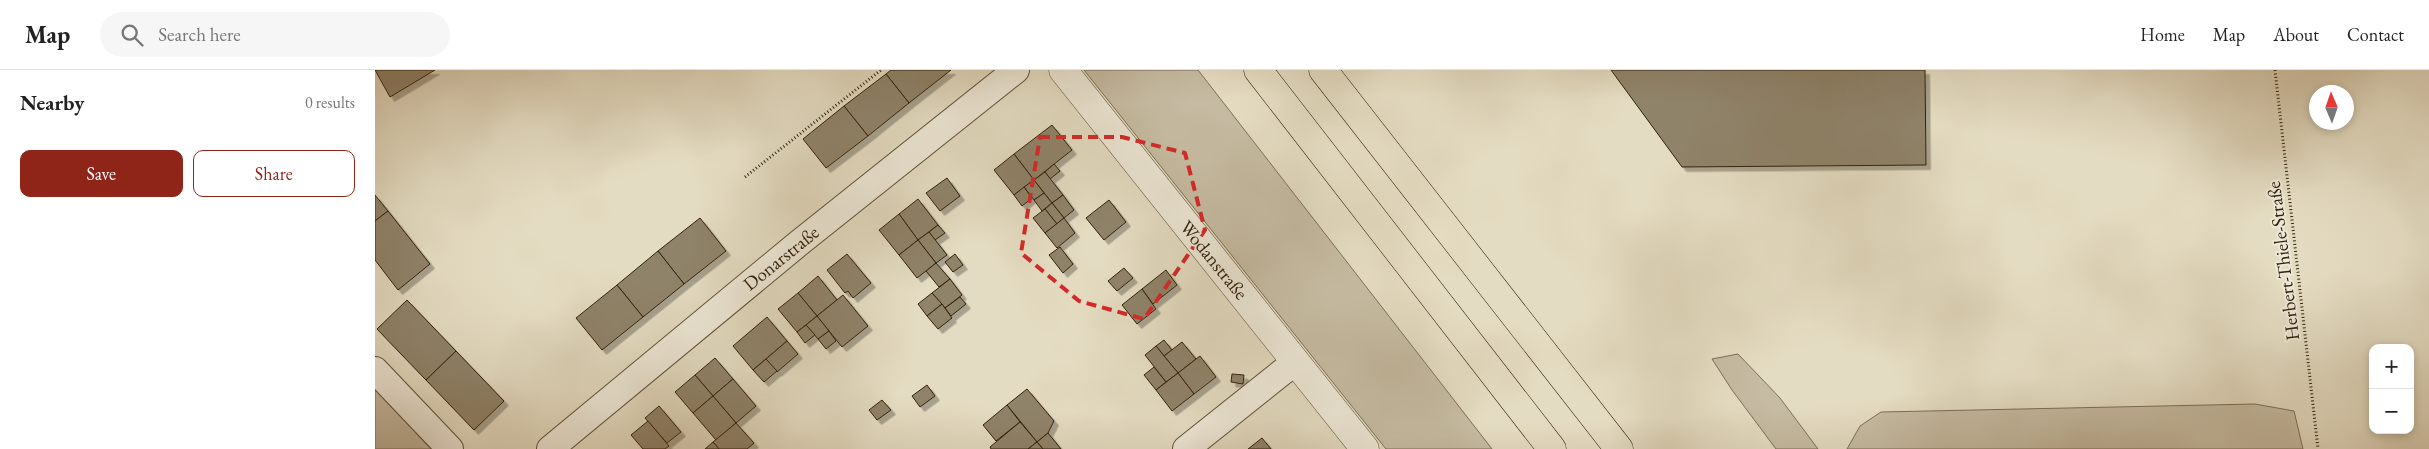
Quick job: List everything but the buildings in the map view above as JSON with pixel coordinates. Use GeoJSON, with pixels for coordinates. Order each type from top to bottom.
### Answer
{"type":"FeatureCollection","features":[{"type":"Feature","properties":{"kind":"highway"},"geometry":{"type":"LineString","coordinates":[[1258,70],[1552,449]]}},
{"type":"Feature","properties":{"kind":"highway"},"geometry":{"type":"LineString","coordinates":[[1323,70],[1619,449]]}},
{"type":"Feature","properties":{"kind":"street","name":"Donarstraße"},"geometry":{"type":"LineString","coordinates":[[549,449],[799,243],[1016,70]]}},
{"type":"Feature","properties":{"kind":"street","name":"Wodanstraße"},"geometry":{"type":"LineString","coordinates":[[1063,70],[1365,449]]}},
{"type":"Feature","properties":{"kind":"street"},"geometry":{"type":"LineString","coordinates":[[1186,449],[1295,362]]}},
{"type":"Feature","properties":{"kind":"street"},"geometry":{"type":"LineString","coordinates":[[375,370],[450,449]]}},
{"type":"Feature","properties":{"kind":"path"},"geometry":{"type":"LineString","coordinates":[[745,177],[881,70]]}},
{"type":"Feature","properties":{"kind":"path","name":"Herbert-Thiele-Straße"},"geometry":{"type":"LineString","coordinates":[[2275,70],[2319,449]]}},
{"type":"Feature","properties":{"kind":"highlighted area"},"geometry":{"type":"Polygon","coordinates":[[[1040,137],[1122,137],[1185,153],[1205,230],[1144,319],[1079,301],[1021,253],[1040,137]]]}},
{"type":"Feature","properties":{"kind":"shaded area"},"geometry":{"type":"Polygon","coordinates":[[[1084,70],[1198,70],[1492,449],[1386,449],[1084,70]]]}},
{"type":"Feature","properties":{"kind":"shaded area"},"geometry":{"type":"Polygon","coordinates":[[[1738,354],[1780,398],[1818,449],[1776,449],[1732,390],[1712,359],[1738,354]]]}},
{"type":"Feature","properties":{"kind":"shaded area"},"geometry":{"type":"Polygon","coordinates":[[[375,390],[431,449],[375,449],[375,390]]]}},
{"type":"Feature","properties":{"kind":"shaded area"},"geometry":{"type":"Polygon","coordinates":[[[2255,404],[2294,411],[2303,449],[1847,449],[1860,426],[1881,412],[2255,404]]]}}]}
